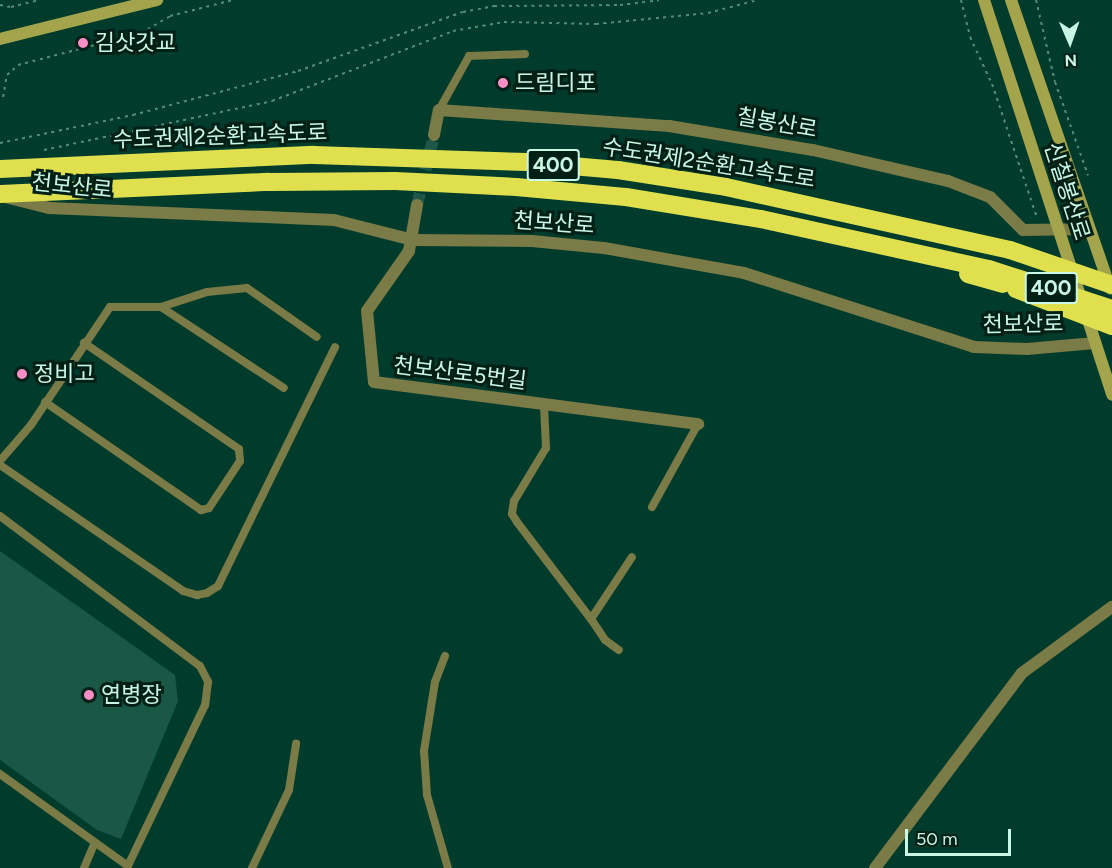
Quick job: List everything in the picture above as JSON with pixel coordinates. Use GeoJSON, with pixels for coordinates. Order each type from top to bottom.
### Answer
{"type":"FeatureCollection","features":[{"type":"Feature","properties":{"kind":"highway","name":"수도권제2순환고속도로"},"geometry":{"type":"LineString","coordinates":[[0,168],[314,155],[527,162],[618,170],[833,208],[1010,250],[1110,280]]}},
{"type":"Feature","properties":{"kind":"highway","name":"수도권제2순환고속도로"},"geometry":{"type":"LineString","coordinates":[[0,194],[281,182],[395,181],[516,187],[626,197],[874,241],[989,269],[1112,309]]}},
{"type":"Feature","properties":{"kind":"highway"},"geometry":{"type":"LineString","coordinates":[[874,241],[939,266],[1003,284],[1112,326]]}},
{"type":"Feature","properties":{"kind":"street"},"geometry":{"type":"LineString","coordinates":[[0,39],[157,0]]}},
{"type":"Feature","properties":{"kind":"street","name":"신칠봉산로"},"geometry":{"type":"LineString","coordinates":[[1012,1],[1088,229],[1110,280],[1112,292]]}},
{"type":"Feature","properties":{"kind":"street","name":"신칠봉산로"},"geometry":{"type":"LineString","coordinates":[[985,5],[1112,395]]}},
{"type":"Feature","properties":{"kind":"street"},"geometry":{"type":"LineString","coordinates":[[434,135],[440,110]]}},
{"type":"Feature","properties":{"kind":"street","name":"칠봉산로"},"geometry":{"type":"LineString","coordinates":[[440,110],[669,126],[813,150],[966,187],[990,197],[1023,230],[1088,229]]}},
{"type":"Feature","properties":{"kind":"street","name":"천보산로"},"geometry":{"type":"LineString","coordinates":[[0,194],[49,208],[334,220],[413,240],[571,243],[693,261],[788,286],[974,347],[1027,349],[1095,343]]}},
{"type":"Feature","properties":{"kind":"street"},"geometry":{"type":"LineString","coordinates":[[413,240],[417,205]]}},
{"type":"Feature","properties":{"kind":"street","name":"천보산로5번길"},"geometry":{"type":"LineString","coordinates":[[413,240],[367,311],[374,382],[698,424]]}},
{"type":"Feature","properties":{"kind":"street"},"geometry":{"type":"LineString","coordinates":[[875,868],[1022,672],[1112,607]]}},
{"type":"Feature","properties":{"kind":"lane"},"geometry":{"type":"LineString","coordinates":[[440,110],[469,56],[525,54]]}},
{"type":"Feature","properties":{"kind":"lane"},"geometry":{"type":"LineString","coordinates":[[317,337],[247,288],[207,292],[161,307],[110,307],[0,463],[183,591],[207,593],[218,585],[335,347]]}},
{"type":"Feature","properties":{"kind":"lane"},"geometry":{"type":"LineString","coordinates":[[161,307],[284,388]]}},
{"type":"Feature","properties":{"kind":"lane"},"geometry":{"type":"LineString","coordinates":[[45,402],[201,510],[209,508],[240,461],[239,449],[84,343]]}},
{"type":"Feature","properties":{"kind":"lane"},"geometry":{"type":"LineString","coordinates":[[544,405],[546,448],[514,501],[512,514],[605,640],[619,650]]}},
{"type":"Feature","properties":{"kind":"lane"},"geometry":{"type":"LineString","coordinates":[[652,507],[698,424]]}},
{"type":"Feature","properties":{"kind":"lane"},"geometry":{"type":"LineString","coordinates":[[0,516],[205,673],[205,705],[130,867],[94,845],[0,774]]}},
{"type":"Feature","properties":{"kind":"lane"},"geometry":{"type":"LineString","coordinates":[[591,619],[632,557]]}},
{"type":"Feature","properties":{"kind":"lane"},"geometry":{"type":"LineString","coordinates":[[444,656],[435,682],[424,751],[427,795],[448,868]]}},
{"type":"Feature","properties":{"kind":"lane"},"geometry":{"type":"LineString","coordinates":[[252,868],[289,790],[296,744]]}},
{"type":"Feature","properties":{"kind":"lane"},"geometry":{"type":"LineString","coordinates":[[84,868],[94,845]]}},
{"type":"Feature","properties":{"kind":"path"},"geometry":{"type":"LineString","coordinates":[[0,5],[10,7],[39,0]]}},
{"type":"Feature","properties":{"kind":"path"},"geometry":{"type":"LineString","coordinates":[[3,97],[8,75],[18,65],[141,33],[170,16],[233,0]]}},
{"type":"Feature","properties":{"kind":"path"},"geometry":{"type":"LineString","coordinates":[[0,143],[133,115],[298,71],[463,12],[494,6],[620,5],[659,0]]}},
{"type":"Feature","properties":{"kind":"path"},"geometry":{"type":"LineString","coordinates":[[35,152],[272,101],[453,31],[504,22],[596,24],[708,13],[759,0]]}},
{"type":"Feature","properties":{"kind":"path"},"geometry":{"type":"LineString","coordinates":[[961,0],[965,19],[992,84],[1041,230]]}},
{"type":"Feature","properties":{"kind":"path"},"geometry":{"type":"LineString","coordinates":[[1035,0],[1055,82],[1088,175]]}},
{"type":"Feature","properties":{"kind":"green space","name":"연병장"},"geometry":{"type":"Polygon","coordinates":[[[0,551],[175,675],[178,701],[121,839],[97,830],[0,760],[0,551]]]}},
{"type":"Feature","properties":{"kind":"tunnel"},"geometry":{"type":"LineString","coordinates":[[417,205],[434,135]]}},
{"type":"Feature","properties":{"kind":"place","name":"김삿갓교"},"geometry":{"type":"Point","coordinates":[83,43]}},
{"type":"Feature","properties":{"kind":"place","name":"드림디포"},"geometry":{"type":"Point","coordinates":[503,83]}},
{"type":"Feature","properties":{"kind":"place","name":"정비고"},"geometry":{"type":"Point","coordinates":[22,374]}},
{"type":"Feature","properties":{"kind":"place","name":"연병장"},"geometry":{"type":"Point","coordinates":[89,695]}}]}
